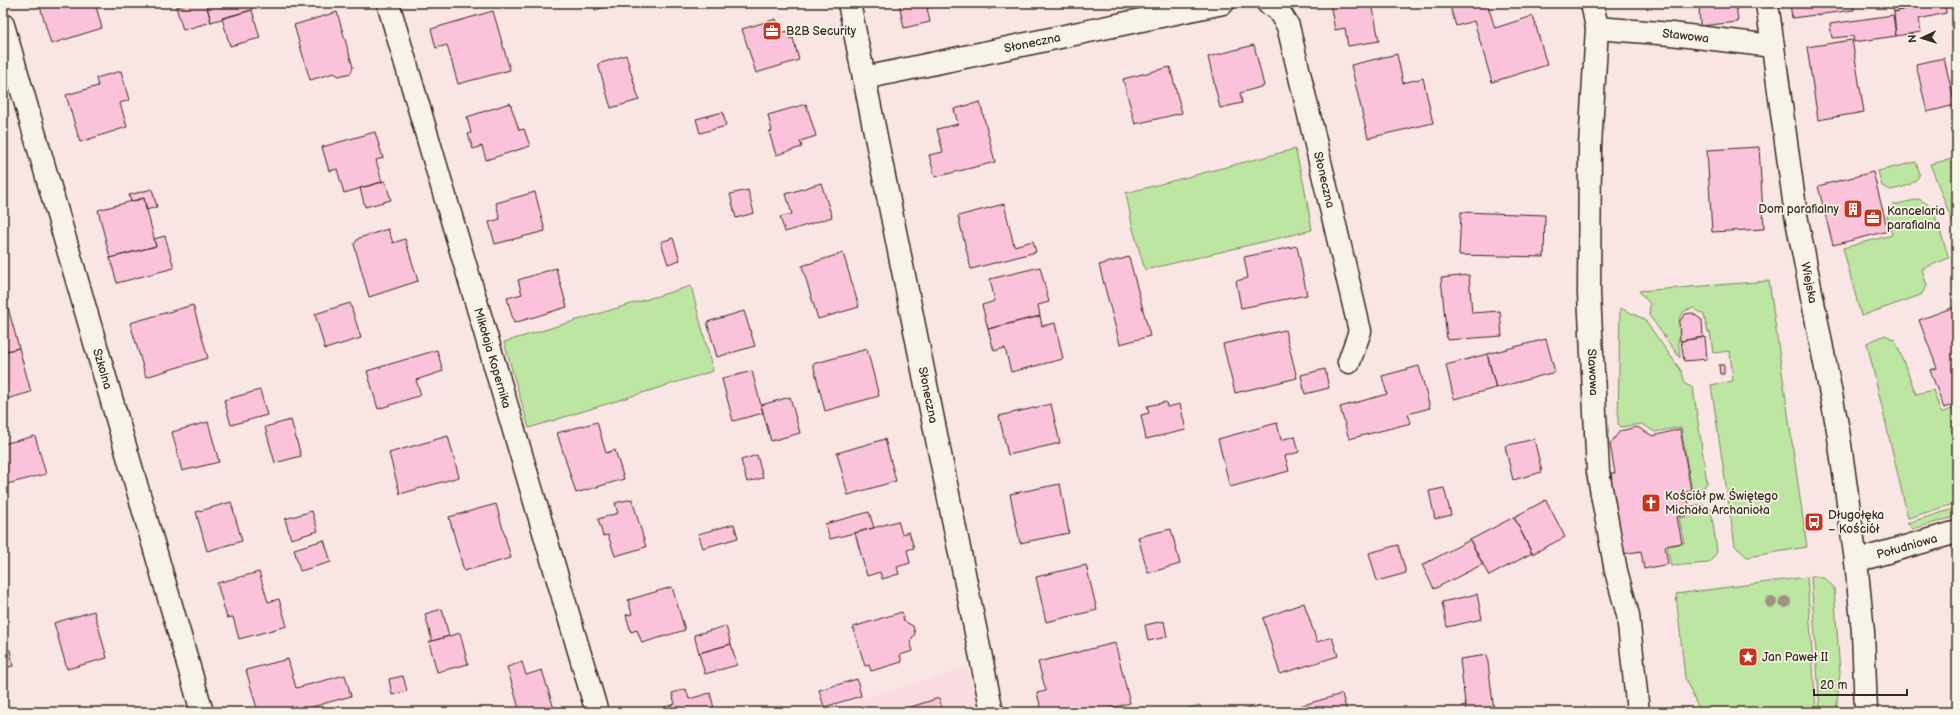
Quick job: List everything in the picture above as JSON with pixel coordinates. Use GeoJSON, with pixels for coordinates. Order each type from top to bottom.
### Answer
{"type":"FeatureCollection","features":[{"type":"Feature","properties":{"kind":"street","name":"Mikołaja Kopernika"},"geometry":{"type":"LineString","coordinates":[[388,3],[597,712]]}},
{"type":"Feature","properties":{"kind":"street","name":"Słoneczna"},"geometry":{"type":"LineString","coordinates":[[849,3],[992,712]]}},
{"type":"Feature","properties":{"kind":"street","name":"Słoneczna"},"geometry":{"type":"LineString","coordinates":[[864,78],[1223,3]]}},
{"type":"Feature","properties":{"kind":"street","name":"Słoneczna"},"geometry":{"type":"LineString","coordinates":[[1268,3],[1278,10],[1288,26],[1360,331],[1349,362]]}},
{"type":"Feature","properties":{"kind":"street","name":"Stawowa"},"geometry":{"type":"LineString","coordinates":[[1592,3],[1597,28],[1590,146],[1589,294],[1598,472],[1616,571],[1628,615],[1638,712]]}},
{"type":"Feature","properties":{"kind":"street","name":"Wiejska"},"geometry":{"type":"LineString","coordinates":[[1767,3],[1796,215],[1838,430],[1856,561],[1863,632],[1866,712]]}},
{"type":"Feature","properties":{"kind":"street","name":"Szkolna"},"geometry":{"type":"LineString","coordinates":[[3,25],[202,712]]}},
{"type":"Feature","properties":{"kind":"street","name":"Stawowa"},"geometry":{"type":"LineString","coordinates":[[1597,28],[1671,34],[1773,46]]}},
{"type":"Feature","properties":{"kind":"street","name":"Południowa"},"geometry":{"type":"LineString","coordinates":[[1856,561],[1957,532]]}},
{"type":"Feature","properties":{"kind":"shaded area"},"geometry":{"type":"Polygon","coordinates":[[[967,668],[978,712],[818,712],[967,668]]]}},
{"type":"Feature","properties":{"kind":"green space"},"geometry":{"type":"Polygon","coordinates":[[[1295,149],[1304,185],[1312,230],[1145,270],[1133,229],[1126,193],[1295,149]]]}},
{"type":"Feature","properties":{"kind":"green space"},"geometry":{"type":"Polygon","coordinates":[[[1957,158],[1957,233],[1930,164],[1957,158]]]}},
{"type":"Feature","properties":{"kind":"green space"},"geometry":{"type":"Polygon","coordinates":[[[1916,162],[1920,174],[1911,184],[1891,190],[1882,186],[1878,171],[1916,162]]]}},
{"type":"Feature","properties":{"kind":"green space"},"geometry":{"type":"Polygon","coordinates":[[[1919,199],[1932,207],[1949,258],[1922,269],[1927,286],[1921,295],[1861,316],[1843,248],[1892,235],[1887,216],[1893,205],[1919,199]]]}},
{"type":"Feature","properties":{"kind":"green space"},"geometry":{"type":"Polygon","coordinates":[[[1769,281],[1807,547],[1747,557],[1735,546],[1711,385],[1733,381],[1730,351],[1713,353],[1710,332],[1708,332],[1704,315],[1694,308],[1684,311],[1679,319],[1682,337],[1678,339],[1680,358],[1649,315],[1650,304],[1639,291],[1769,281]]]}},
{"type":"Feature","properties":{"kind":"green space"},"geometry":{"type":"Polygon","coordinates":[[[691,286],[713,371],[529,428],[504,342],[691,286]]]}},
{"type":"Feature","properties":{"kind":"green space"},"geometry":{"type":"Polygon","coordinates":[[[1620,308],[1644,319],[1682,372],[1685,384],[1693,388],[1707,483],[1701,491],[1692,492],[1681,427],[1655,432],[1642,424],[1621,427],[1618,424],[1620,308]]]}},
{"type":"Feature","properties":{"kind":"green space"},"geometry":{"type":"Polygon","coordinates":[[[1885,335],[1895,340],[1916,394],[1933,390],[1941,413],[1957,407],[1957,503],[1908,518],[1867,343],[1885,335]]]}},
{"type":"Feature","properties":{"kind":"green space"},"geometry":{"type":"Polygon","coordinates":[[[1702,504],[1711,509],[1717,552],[1709,563],[1671,566],[1667,546],[1684,543],[1679,518],[1693,516],[1691,506],[1702,504]]]}},
{"type":"Feature","properties":{"kind":"green space"},"geometry":{"type":"Polygon","coordinates":[[[1957,508],[1957,516],[1913,529],[1907,523],[1957,508]]]}},
{"type":"Feature","properties":{"kind":"green space"},"geometry":{"type":"Polygon","coordinates":[[[1807,577],[1816,712],[1700,712],[1685,678],[1676,594],[1807,577]]]}},
{"type":"Feature","properties":{"kind":"green space"},"geometry":{"type":"Polygon","coordinates":[[[1811,577],[1819,577],[1824,579],[1834,588],[1840,673],[1836,712],[1820,712],[1811,577]]]}},
{"type":"Feature","properties":{"kind":"green space"},"geometry":{"type":"Polygon","coordinates":[[[1200,705],[1202,712],[1175,712],[1200,705]]]}},
{"type":"Feature","properties":{"kind":"building"},"geometry":{"type":"Polygon","coordinates":[[[39,3],[95,3],[102,28],[51,44],[39,3]]]}},
{"type":"Feature","properties":{"kind":"building"},"geometry":{"type":"Polygon","coordinates":[[[191,3],[206,3],[211,22],[183,30],[176,7],[191,3]]]}},
{"type":"Feature","properties":{"kind":"building"},"geometry":{"type":"Polygon","coordinates":[[[206,3],[250,3],[252,10],[211,22],[206,3]]]}},
{"type":"Feature","properties":{"kind":"building"},"geometry":{"type":"Polygon","coordinates":[[[593,3],[615,3],[616,4],[595,10],[593,3]]]}},
{"type":"Feature","properties":{"kind":"building"},"geometry":{"type":"Polygon","coordinates":[[[899,3],[946,4],[927,8],[930,22],[904,28],[899,3]]]}},
{"type":"Feature","properties":{"kind":"building"},"geometry":{"type":"Polygon","coordinates":[[[987,3],[1022,3],[988,9],[987,3]]]}},
{"type":"Feature","properties":{"kind":"building"},"geometry":{"type":"Polygon","coordinates":[[[1330,3],[1372,3],[1379,41],[1348,46],[1345,28],[1335,30],[1330,3]]]}},
{"type":"Feature","properties":{"kind":"building"},"geometry":{"type":"Polygon","coordinates":[[[1449,3],[1487,3],[1495,28],[1533,16],[1547,65],[1492,82],[1474,21],[1456,26],[1449,3]]]}},
{"type":"Feature","properties":{"kind":"building"},"geometry":{"type":"Polygon","coordinates":[[[1699,3],[1736,3],[1738,22],[1700,26],[1699,3]]]}},
{"type":"Feature","properties":{"kind":"building"},"geometry":{"type":"Polygon","coordinates":[[[1790,3],[1853,3],[1854,10],[1792,18],[1790,3]]]}},
{"type":"Feature","properties":{"kind":"building"},"geometry":{"type":"Polygon","coordinates":[[[1892,3],[1920,3],[1920,5],[1894,12],[1892,3]]]}},
{"type":"Feature","properties":{"kind":"building"},"geometry":{"type":"Polygon","coordinates":[[[1930,3],[1945,3],[1946,13],[1919,19],[1921,32],[1896,36],[1894,12],[1930,3]]]}},
{"type":"Feature","properties":{"kind":"building"},"geometry":{"type":"Polygon","coordinates":[[[252,10],[260,38],[230,46],[222,18],[252,10]]]}},
{"type":"Feature","properties":{"kind":"building"},"geometry":{"type":"Polygon","coordinates":[[[493,11],[510,70],[458,84],[447,45],[436,48],[431,29],[493,11]]]}},
{"type":"Feature","properties":{"kind":"building"},"geometry":{"type":"Polygon","coordinates":[[[337,12],[353,67],[351,73],[339,76],[334,73],[310,80],[294,25],[337,12]]]}},
{"type":"Feature","properties":{"kind":"building"},"geometry":{"type":"Polygon","coordinates":[[[1893,15],[1896,36],[1854,42],[1853,36],[1832,38],[1830,24],[1893,15]]]}},
{"type":"Feature","properties":{"kind":"building"},"geometry":{"type":"Polygon","coordinates":[[[776,19],[780,34],[787,31],[790,39],[793,38],[799,60],[756,73],[742,29],[776,19]]]}},
{"type":"Feature","properties":{"kind":"building"},"geometry":{"type":"Polygon","coordinates":[[[1852,40],[1864,112],[1818,120],[1807,47],[1852,40]]]}},
{"type":"Feature","properties":{"kind":"building"},"geometry":{"type":"Polygon","coordinates":[[[1254,45],[1264,86],[1240,93],[1242,103],[1220,108],[1208,57],[1254,45]]]}},
{"type":"Feature","properties":{"kind":"building"},"geometry":{"type":"Polygon","coordinates":[[[1397,54],[1403,83],[1423,78],[1433,123],[1368,138],[1351,65],[1397,54]]]}},
{"type":"Feature","properties":{"kind":"building"},"geometry":{"type":"Polygon","coordinates":[[[626,55],[639,100],[611,108],[598,64],[626,55]]]}},
{"type":"Feature","properties":{"kind":"building"},"geometry":{"type":"Polygon","coordinates":[[[1944,58],[1955,105],[1927,112],[1916,64],[1944,58]]]}},
{"type":"Feature","properties":{"kind":"building"},"geometry":{"type":"Polygon","coordinates":[[[1170,67],[1182,113],[1135,124],[1123,79],[1170,67]]]}},
{"type":"Feature","properties":{"kind":"building"},"geometry":{"type":"Polygon","coordinates":[[[121,71],[129,100],[120,103],[127,127],[80,142],[66,95],[98,86],[96,78],[121,71]]]}},
{"type":"Feature","properties":{"kind":"building"},"geometry":{"type":"Polygon","coordinates":[[[980,102],[995,162],[935,177],[929,155],[943,152],[937,129],[958,124],[954,109],[980,102]]]}},
{"type":"Feature","properties":{"kind":"building"},"geometry":{"type":"Polygon","coordinates":[[[510,103],[519,130],[524,129],[530,146],[486,160],[482,146],[473,149],[468,134],[471,133],[467,117],[510,103]]]}},
{"type":"Feature","properties":{"kind":"building"},"geometry":{"type":"Polygon","coordinates":[[[806,104],[816,136],[800,141],[802,147],[776,155],[769,132],[772,131],[768,115],[806,104]]]}},
{"type":"Feature","properties":{"kind":"building"},"geometry":{"type":"Polygon","coordinates":[[[723,112],[726,126],[700,133],[696,119],[723,112]]]}},
{"type":"Feature","properties":{"kind":"building"},"geometry":{"type":"Polygon","coordinates":[[[375,132],[383,158],[376,160],[382,182],[344,193],[337,169],[329,171],[322,147],[375,132]]]}},
{"type":"Feature","properties":{"kind":"building"},"geometry":{"type":"Polygon","coordinates":[[[1759,147],[1764,229],[1712,232],[1707,150],[1759,147]]]}},
{"type":"Feature","properties":{"kind":"building","name":"Dom parafialny"},"geometry":{"type":"Polygon","coordinates":[[[1873,172],[1888,231],[1833,245],[1818,186],[1873,172]]]}},
{"type":"Feature","properties":{"kind":"building"},"geometry":{"type":"Polygon","coordinates":[[[385,181],[391,200],[365,207],[360,188],[385,181]]]}},
{"type":"Feature","properties":{"kind":"building"},"geometry":{"type":"Polygon","coordinates":[[[821,183],[832,217],[785,232],[780,217],[792,214],[786,194],[821,183]]]}},
{"type":"Feature","properties":{"kind":"building"},"geometry":{"type":"Polygon","coordinates":[[[152,189],[157,207],[146,210],[144,198],[131,202],[129,195],[152,189]]]}},
{"type":"Feature","properties":{"kind":"building"},"geometry":{"type":"Polygon","coordinates":[[[748,190],[754,213],[736,218],[730,194],[748,190]]]}},
{"type":"Feature","properties":{"kind":"building"},"geometry":{"type":"Polygon","coordinates":[[[535,192],[545,231],[495,244],[489,222],[500,219],[496,203],[535,192]]]}},
{"type":"Feature","properties":{"kind":"building"},"geometry":{"type":"Polygon","coordinates":[[[144,198],[156,246],[110,258],[98,210],[144,198]]]}},
{"type":"Feature","properties":{"kind":"building"},"geometry":{"type":"Polygon","coordinates":[[[1004,204],[1014,246],[1033,241],[1036,252],[971,269],[958,216],[1004,204]]]}},
{"type":"Feature","properties":{"kind":"building"},"geometry":{"type":"Polygon","coordinates":[[[1461,212],[1545,215],[1544,257],[1459,255],[1461,212]]]}},
{"type":"Feature","properties":{"kind":"building"},"geometry":{"type":"Polygon","coordinates":[[[388,229],[393,243],[405,239],[418,281],[369,297],[354,244],[359,238],[388,229]]]}},
{"type":"Feature","properties":{"kind":"building"},"geometry":{"type":"Polygon","coordinates":[[[165,236],[174,268],[117,283],[110,258],[156,246],[154,239],[165,236]]]}},
{"type":"Feature","properties":{"kind":"building"},"geometry":{"type":"Polygon","coordinates":[[[673,238],[680,260],[668,264],[661,242],[673,238]]]}},
{"type":"Feature","properties":{"kind":"building"},"geometry":{"type":"Polygon","coordinates":[[[1297,246],[1307,295],[1241,308],[1236,281],[1248,278],[1244,257],[1297,246]]]}},
{"type":"Feature","properties":{"kind":"building"},"geometry":{"type":"Polygon","coordinates":[[[843,253],[859,307],[818,319],[802,266],[843,253]]]}},
{"type":"Feature","properties":{"kind":"building"},"geometry":{"type":"Polygon","coordinates":[[[1129,257],[1150,336],[1120,344],[1099,265],[1129,257]]]}},
{"type":"Feature","properties":{"kind":"building"},"geometry":{"type":"Polygon","coordinates":[[[1040,267],[1049,302],[1038,305],[1040,316],[988,329],[982,305],[995,301],[990,279],[1040,267]]]}},
{"type":"Feature","properties":{"kind":"building"},"geometry":{"type":"Polygon","coordinates":[[[556,268],[567,307],[514,323],[507,298],[522,294],[518,280],[556,268]]]}},
{"type":"Feature","properties":{"kind":"building"},"geometry":{"type":"Polygon","coordinates":[[[1469,275],[1472,313],[1500,311],[1502,336],[1447,340],[1441,278],[1469,275]]]}},
{"type":"Feature","properties":{"kind":"building"},"geometry":{"type":"Polygon","coordinates":[[[350,303],[361,338],[325,349],[315,314],[350,303]]]}},
{"type":"Feature","properties":{"kind":"building"},"geometry":{"type":"Polygon","coordinates":[[[7,304],[19,348],[3,352],[3,305],[7,304]]]}},
{"type":"Feature","properties":{"kind":"building"},"geometry":{"type":"Polygon","coordinates":[[[193,305],[208,358],[146,377],[130,323],[193,305]]]}},
{"type":"Feature","properties":{"kind":"building"},"geometry":{"type":"Polygon","coordinates":[[[1957,306],[1957,403],[1944,408],[1930,370],[1937,368],[1919,320],[1957,306]]]}},
{"type":"Feature","properties":{"kind":"building"},"geometry":{"type":"Polygon","coordinates":[[[744,311],[755,346],[717,357],[707,322],[744,311]]]}},
{"type":"Feature","properties":{"kind":"building"},"geometry":{"type":"Polygon","coordinates":[[[1692,313],[1702,320],[1703,337],[1680,341],[1679,322],[1685,314],[1692,313]]]}},
{"type":"Feature","properties":{"kind":"building"},"geometry":{"type":"Polygon","coordinates":[[[1040,316],[1042,326],[1055,323],[1063,359],[1011,372],[1005,348],[994,351],[988,329],[1040,316]]]}},
{"type":"Feature","properties":{"kind":"building"},"geometry":{"type":"Polygon","coordinates":[[[1285,330],[1297,378],[1235,393],[1223,344],[1285,330]]]}},
{"type":"Feature","properties":{"kind":"building"},"geometry":{"type":"Polygon","coordinates":[[[1705,337],[1707,359],[1684,361],[1681,341],[1705,337]]]}},
{"type":"Feature","properties":{"kind":"building"},"geometry":{"type":"Polygon","coordinates":[[[1546,339],[1555,372],[1496,388],[1487,354],[1546,339]]]}},
{"type":"Feature","properties":{"kind":"building"},"geometry":{"type":"Polygon","coordinates":[[[19,348],[31,392],[3,400],[3,352],[19,348]]]}},
{"type":"Feature","properties":{"kind":"building"},"geometry":{"type":"Polygon","coordinates":[[[867,349],[879,396],[825,411],[813,364],[867,349]]]}},
{"type":"Feature","properties":{"kind":"building"},"geometry":{"type":"Polygon","coordinates":[[[437,350],[443,371],[416,380],[421,395],[378,409],[367,371],[437,350]]]}},
{"type":"Feature","properties":{"kind":"building"},"geometry":{"type":"Polygon","coordinates":[[[1487,354],[1496,388],[1454,399],[1446,365],[1487,354]]]}},
{"type":"Feature","properties":{"kind":"building"},"geometry":{"type":"Polygon","coordinates":[[[1719,365],[1724,365],[1724,374],[1720,374],[1719,365]]]}},
{"type":"Feature","properties":{"kind":"building"},"geometry":{"type":"Polygon","coordinates":[[[1419,366],[1430,408],[1408,414],[1411,423],[1349,439],[1340,407],[1387,394],[1382,376],[1419,366]]]}},
{"type":"Feature","properties":{"kind":"building"},"geometry":{"type":"Polygon","coordinates":[[[1325,369],[1329,388],[1305,394],[1301,375],[1325,369]]]}},
{"type":"Feature","properties":{"kind":"building"},"geometry":{"type":"Polygon","coordinates":[[[752,371],[763,413],[733,421],[722,379],[752,371]]]}},
{"type":"Feature","properties":{"kind":"building"},"geometry":{"type":"Polygon","coordinates":[[[260,390],[267,415],[231,425],[224,400],[260,390]]]}},
{"type":"Feature","properties":{"kind":"building"},"geometry":{"type":"Polygon","coordinates":[[[790,397],[800,433],[771,441],[761,405],[790,397]]]}},
{"type":"Feature","properties":{"kind":"building"},"geometry":{"type":"Polygon","coordinates":[[[1166,402],[1167,407],[1180,404],[1186,430],[1146,439],[1141,415],[1149,413],[1147,406],[1166,402]]]}},
{"type":"Feature","properties":{"kind":"building"},"geometry":{"type":"Polygon","coordinates":[[[1051,404],[1060,443],[1008,455],[999,416],[1051,404]]]}},
{"type":"Feature","properties":{"kind":"building"},"geometry":{"type":"Polygon","coordinates":[[[291,420],[301,456],[275,463],[265,427],[291,420]]]}},
{"type":"Feature","properties":{"kind":"building"},"geometry":{"type":"Polygon","coordinates":[[[208,422],[219,462],[182,471],[172,432],[208,422]]]}},
{"type":"Feature","properties":{"kind":"building"},"geometry":{"type":"Polygon","coordinates":[[[597,422],[606,453],[615,450],[624,479],[576,493],[557,433],[597,422]]]}},
{"type":"Feature","properties":{"kind":"building"},"geometry":{"type":"Polygon","coordinates":[[[1277,423],[1281,440],[1295,436],[1299,452],[1285,456],[1289,471],[1230,487],[1218,439],[1277,423]]]}},
{"type":"Feature","properties":{"kind":"building","name":"Kościół pw. Świętego Michała Archanioła"},"geometry":{"type":"Polygon","coordinates":[[[1637,427],[1653,436],[1680,429],[1691,490],[1686,492],[1691,514],[1677,517],[1682,543],[1665,546],[1668,564],[1644,569],[1641,551],[1623,554],[1610,479],[1612,479],[1611,473],[1615,473],[1610,444],[1620,431],[1637,427]]]}},
{"type":"Feature","properties":{"kind":"building"},"geometry":{"type":"Polygon","coordinates":[[[35,436],[46,474],[3,485],[3,444],[35,436]]]}},
{"type":"Feature","properties":{"kind":"building"},"geometry":{"type":"Polygon","coordinates":[[[448,436],[459,477],[400,494],[389,453],[448,436]]]}},
{"type":"Feature","properties":{"kind":"building"},"geometry":{"type":"Polygon","coordinates":[[[885,439],[896,481],[848,495],[837,453],[885,439]]]}},
{"type":"Feature","properties":{"kind":"building"},"geometry":{"type":"Polygon","coordinates":[[[1534,439],[1542,472],[1513,480],[1505,446],[1534,439]]]}},
{"type":"Feature","properties":{"kind":"building"},"geometry":{"type":"Polygon","coordinates":[[[757,455],[763,478],[747,482],[741,460],[757,455]]]}},
{"type":"Feature","properties":{"kind":"building"},"geometry":{"type":"Polygon","coordinates":[[[1060,484],[1069,533],[1020,543],[1010,494],[1060,484]]]}},
{"type":"Feature","properties":{"kind":"building"},"geometry":{"type":"Polygon","coordinates":[[[1444,488],[1451,515],[1435,519],[1429,491],[1444,488]]]}},
{"type":"Feature","properties":{"kind":"building"},"geometry":{"type":"Polygon","coordinates":[[[632,499],[646,547],[615,556],[608,535],[603,536],[598,519],[618,513],[615,503],[632,499]]]}},
{"type":"Feature","properties":{"kind":"building"},"geometry":{"type":"Polygon","coordinates":[[[1546,500],[1565,537],[1532,554],[1514,517],[1546,500]]]}},
{"type":"Feature","properties":{"kind":"building"},"geometry":{"type":"Polygon","coordinates":[[[231,502],[242,541],[207,551],[196,512],[231,502]]]}},
{"type":"Feature","properties":{"kind":"building"},"geometry":{"type":"Polygon","coordinates":[[[496,504],[511,558],[464,571],[449,517],[496,504]]]}},
{"type":"Feature","properties":{"kind":"building"},"geometry":{"type":"Polygon","coordinates":[[[312,511],[318,531],[291,539],[285,519],[312,511]]]}},
{"type":"Feature","properties":{"kind":"building"},"geometry":{"type":"Polygon","coordinates":[[[869,512],[874,528],[830,539],[825,524],[869,512]]]}},
{"type":"Feature","properties":{"kind":"building"},"geometry":{"type":"Polygon","coordinates":[[[1514,517],[1532,553],[1489,576],[1470,540],[1514,517]]]}},
{"type":"Feature","properties":{"kind":"building"},"geometry":{"type":"Polygon","coordinates":[[[898,521],[902,534],[909,532],[914,548],[907,550],[910,563],[897,567],[899,574],[882,579],[880,572],[867,576],[855,533],[898,521]]]}},
{"type":"Feature","properties":{"kind":"building"},"geometry":{"type":"Polygon","coordinates":[[[734,524],[738,538],[703,548],[698,534],[734,524]]]}},
{"type":"Feature","properties":{"kind":"building"},"geometry":{"type":"Polygon","coordinates":[[[1171,529],[1180,564],[1148,573],[1138,537],[1171,529]]]}},
{"type":"Feature","properties":{"kind":"building"},"geometry":{"type":"Polygon","coordinates":[[[324,540],[331,562],[300,571],[294,549],[324,540]]]}},
{"type":"Feature","properties":{"kind":"building"},"geometry":{"type":"Polygon","coordinates":[[[1470,540],[1483,564],[1434,589],[1422,565],[1470,540]]]}},
{"type":"Feature","properties":{"kind":"building"},"geometry":{"type":"Polygon","coordinates":[[[1398,545],[1406,573],[1377,581],[1369,553],[1398,545]]]}},
{"type":"Feature","properties":{"kind":"building"},"geometry":{"type":"Polygon","coordinates":[[[1086,565],[1097,610],[1046,622],[1036,577],[1086,565]]]}},
{"type":"Feature","properties":{"kind":"building"},"geometry":{"type":"Polygon","coordinates":[[[259,572],[268,602],[279,599],[287,626],[239,639],[233,617],[227,618],[217,583],[259,572]]]}},
{"type":"Feature","properties":{"kind":"building"},"geometry":{"type":"Polygon","coordinates":[[[672,587],[685,630],[642,643],[637,630],[631,632],[626,615],[632,614],[628,600],[672,587]]]}},
{"type":"Feature","properties":{"kind":"building"},"geometry":{"type":"Polygon","coordinates":[[[1477,594],[1482,619],[1447,627],[1442,602],[1477,594]]]}},
{"type":"Feature","properties":{"kind":"building"},"geometry":{"type":"Polygon","coordinates":[[[1304,603],[1317,642],[1332,637],[1338,656],[1280,674],[1263,618],[1304,603]]]}},
{"type":"Feature","properties":{"kind":"building"},"geometry":{"type":"Polygon","coordinates":[[[442,609],[449,636],[432,641],[425,614],[442,609]]]}},
{"type":"Feature","properties":{"kind":"building"},"geometry":{"type":"Polygon","coordinates":[[[94,611],[107,658],[67,669],[54,623],[94,611]]]}},
{"type":"Feature","properties":{"kind":"building"},"geometry":{"type":"Polygon","coordinates":[[[902,612],[904,621],[913,626],[915,634],[910,641],[913,651],[900,655],[902,662],[871,671],[869,665],[865,666],[853,627],[902,612]]]}},
{"type":"Feature","properties":{"kind":"building"},"geometry":{"type":"Polygon","coordinates":[[[1164,621],[1167,637],[1148,641],[1145,625],[1164,621]]]}},
{"type":"Feature","properties":{"kind":"building"},"geometry":{"type":"Polygon","coordinates":[[[726,626],[731,644],[699,653],[694,635],[726,626]]]}},
{"type":"Feature","properties":{"kind":"building"},"geometry":{"type":"Polygon","coordinates":[[[460,633],[468,664],[437,672],[429,642],[460,633]]]}},
{"type":"Feature","properties":{"kind":"building"},"geometry":{"type":"Polygon","coordinates":[[[1115,643],[1130,703],[1097,712],[1092,712],[1090,707],[1069,712],[1042,712],[1037,693],[1046,691],[1038,662],[1115,643]]]}},
{"type":"Feature","properties":{"kind":"building"},"geometry":{"type":"Polygon","coordinates":[[[731,644],[737,665],[705,674],[699,653],[731,644]]]}},
{"type":"Feature","properties":{"kind":"building"},"geometry":{"type":"Polygon","coordinates":[[[10,650],[13,666],[3,668],[3,651],[10,650]]]}},
{"type":"Feature","properties":{"kind":"building"},"geometry":{"type":"Polygon","coordinates":[[[1487,655],[1494,711],[1466,712],[1460,659],[1487,655]]]}},
{"type":"Feature","properties":{"kind":"building"},"geometry":{"type":"Polygon","coordinates":[[[288,659],[296,688],[345,675],[351,696],[301,710],[302,712],[258,712],[246,670],[288,659]]]}},
{"type":"Feature","properties":{"kind":"building"},"geometry":{"type":"Polygon","coordinates":[[[522,662],[526,675],[542,670],[555,712],[520,712],[507,667],[522,662]]]}},
{"type":"Feature","properties":{"kind":"building"},"geometry":{"type":"Polygon","coordinates":[[[403,676],[407,691],[392,695],[389,679],[403,676]]]}},
{"type":"Feature","properties":{"kind":"building"},"geometry":{"type":"Polygon","coordinates":[[[857,679],[861,696],[824,707],[819,690],[857,679]]]}},
{"type":"Feature","properties":{"kind":"building"},"geometry":{"type":"Polygon","coordinates":[[[686,689],[689,699],[710,693],[715,712],[663,712],[662,708],[675,704],[672,693],[686,689]]]}},
{"type":"Feature","properties":{"kind":"building"},"geometry":{"type":"Polygon","coordinates":[[[1342,694],[1347,712],[1297,712],[1296,707],[1342,694]]]}},
{"type":"Feature","properties":{"kind":"building"},"geometry":{"type":"Polygon","coordinates":[[[939,698],[943,712],[895,712],[939,698]]]}},
{"type":"Feature","properties":{"kind":"building"},"geometry":{"type":"Polygon","coordinates":[[[1249,708],[1250,712],[1236,712],[1249,708]]]}},
{"type":"Feature","properties":{"kind":"place","name":"B2B Security"},"geometry":{"type":"Point","coordinates":[772,31]}},
{"type":"Feature","properties":{"kind":"place","name":"Dom parafialny"},"geometry":{"type":"Point","coordinates":[1853,209]}},
{"type":"Feature","properties":{"kind":"place","name":"Kancelaria parafialna"},"geometry":{"type":"Point","coordinates":[1873,218]}},
{"type":"Feature","properties":{"kind":"place","name":"Kościół pw. Świętego Michała Archanioła"},"geometry":{"type":"Point","coordinates":[1651,503]}},
{"type":"Feature","properties":{"kind":"place","name":"Długołęka – Kościół"},"geometry":{"type":"Point","coordinates":[1814,522]}},
{"type":"Feature","properties":{"kind":"place","name":"Jan Paweł II"},"geometry":{"type":"Point","coordinates":[1748,657]}}]}
